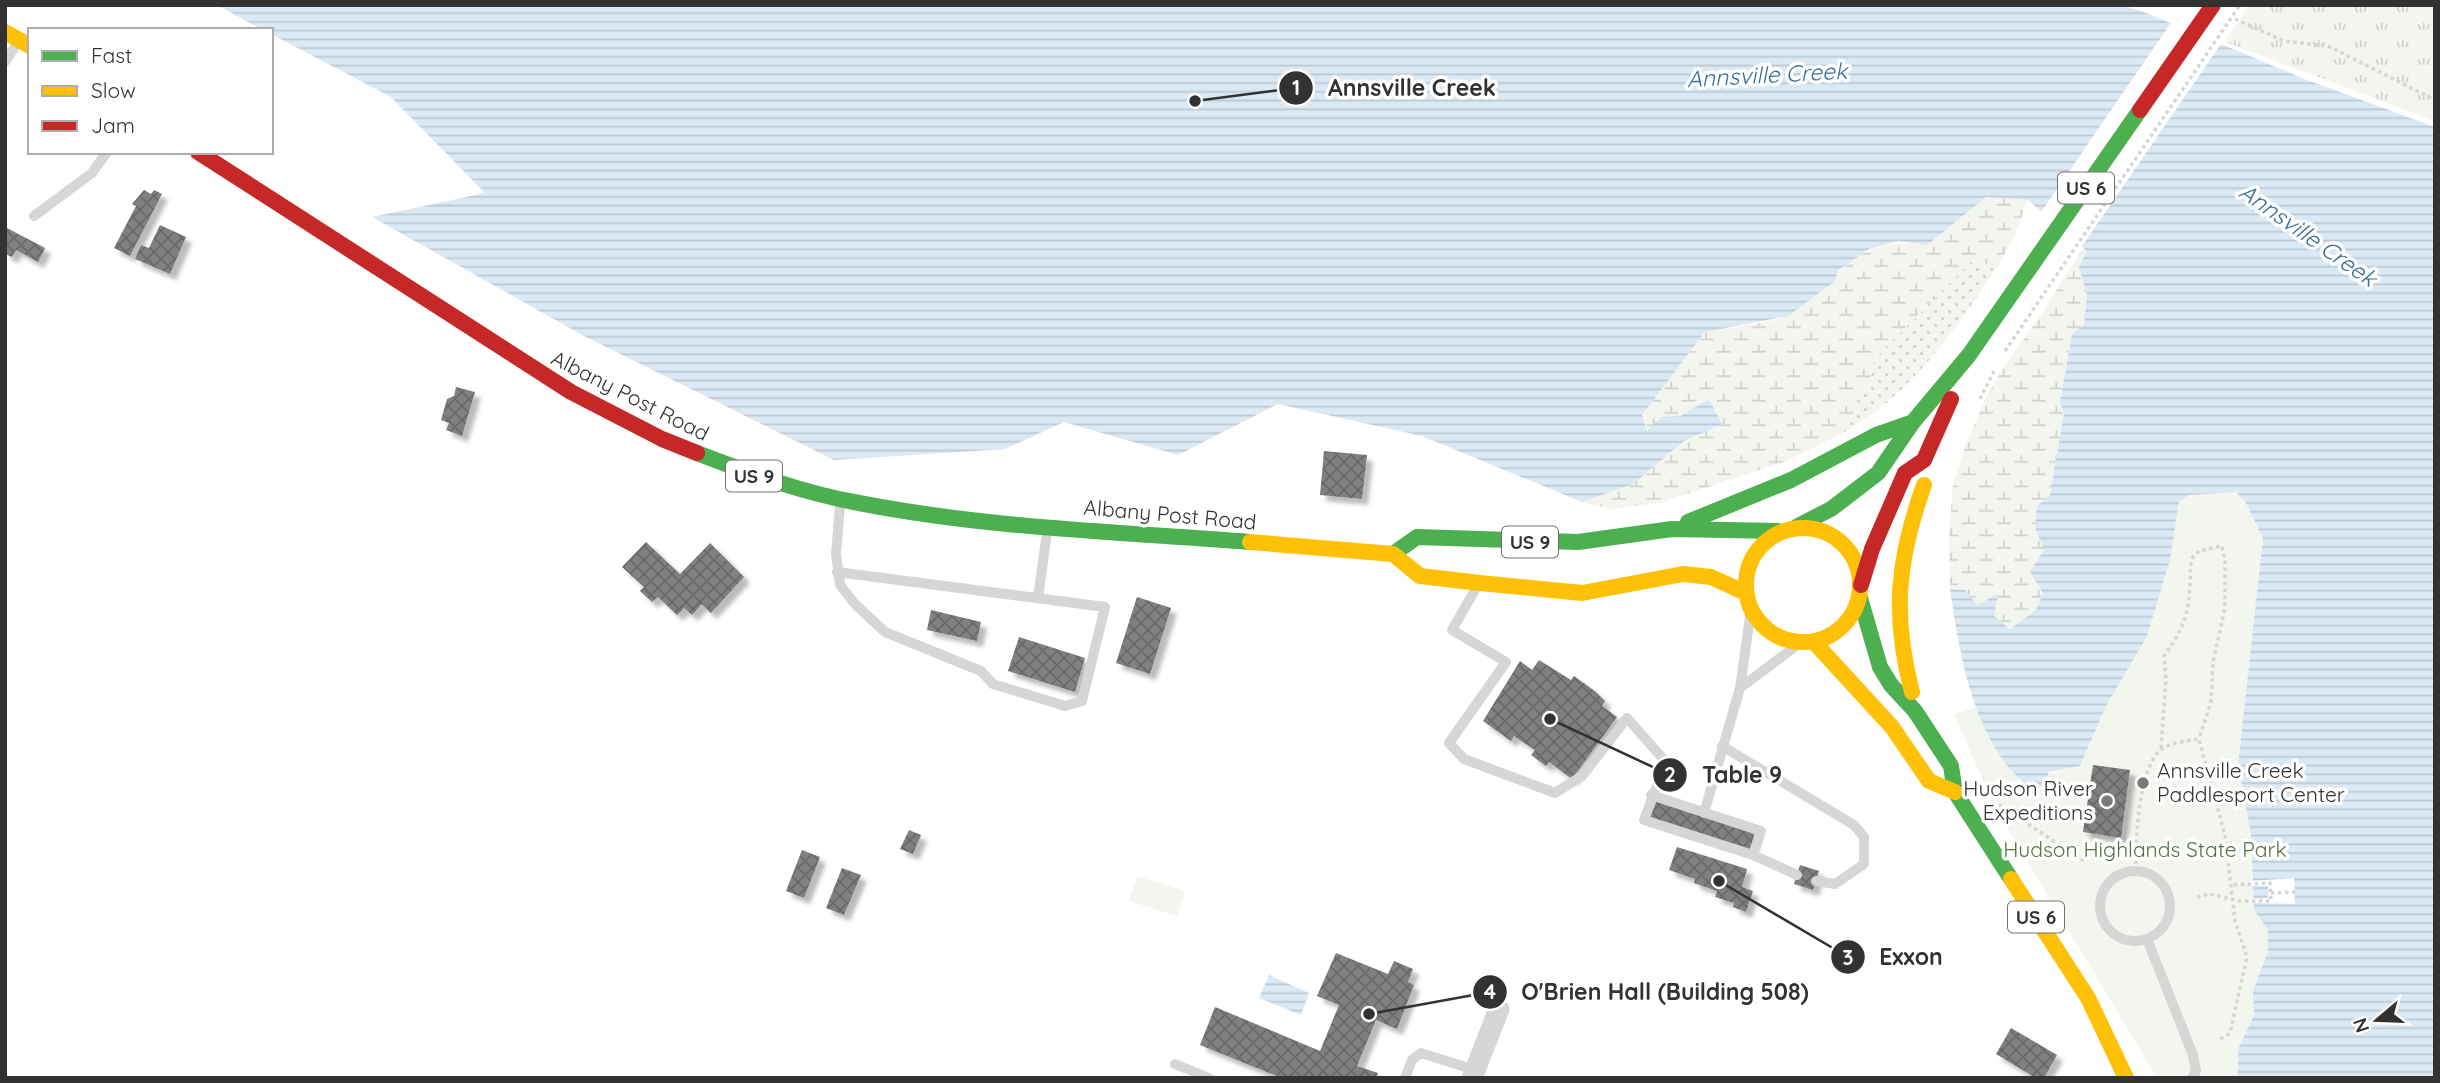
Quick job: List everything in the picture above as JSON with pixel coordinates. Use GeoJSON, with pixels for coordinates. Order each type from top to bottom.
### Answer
{"type":"FeatureCollection","features":[{"type":"Feature","properties":{"kind":"highway","name":"US 6"},"geometry":{"type":"LineString","coordinates":[[1778,531],[1796,527],[1831,509],[1878,474],[1913,422],[1969,355],[2213,5]]}},
{"type":"Feature","properties":{"kind":"highway","name":"Albany Post Road"},"geometry":{"type":"LineString","coordinates":[[201,154],[528,366],[615,416],[710,460],[759,477],[841,499],[961,519],[1393,554]]}},
{"type":"Feature","properties":{"kind":"highway","name":"US 6"},"geometry":{"type":"LineString","coordinates":[[1915,711],[1901,655],[1895,610],[1911,518],[1924,482],[1924,460],[1969,355]]}},
{"type":"Feature","properties":{"kind":"highway"},"geometry":{"type":"LineString","coordinates":[[1672,529],[1791,480],[1876,435],[1913,422]]}},
{"type":"Feature","properties":{"kind":"highway","name":"US 6"},"geometry":{"type":"LineString","coordinates":[[1924,460],[1905,473],[1872,549],[1848,623],[1807,642],[1892,727],[1929,781],[1955,792]]}},
{"type":"Feature","properties":{"kind":"highway"},"geometry":{"type":"LineString","coordinates":[[1796,527],[1815,528],[1833,536],[1848,549],[1857,566],[1860,592]]}},
{"type":"Feature","properties":{"kind":"highway"},"geometry":{"type":"LineString","coordinates":[[1672,529],[1778,531]]}},
{"type":"Feature","properties":{"kind":"highway","name":"US 9"},"geometry":{"type":"LineString","coordinates":[[1672,529],[1578,542],[1417,537],[1393,554],[1420,576],[1479,583],[1582,593],[1683,574],[1711,577],[1746,593]]}},
{"type":"Feature","properties":{"kind":"highway"},"geometry":{"type":"LineString","coordinates":[[1778,531],[1752,558],[1746,575],[1746,593],[1751,610],[1762,625],[1776,636],[1807,642]]}},
{"type":"Feature","properties":{"kind":"highway","name":"US 6"},"geometry":{"type":"LineString","coordinates":[[1860,592],[1880,667],[1891,685],[1915,711],[1951,766],[1955,792],[2088,998],[2126,1078]]}},
{"type":"Feature","properties":{"kind":"street"},"geometry":{"type":"LineString","coordinates":[[1474,1074],[1499,1009]]}},
{"type":"Feature","properties":{"kind":"lane"},"geometry":{"type":"LineString","coordinates":[[5,62],[18,39]]}},
{"type":"Feature","properties":{"kind":"lane"},"geometry":{"type":"LineString","coordinates":[[34,216],[92,173],[106,154]]}},
{"type":"Feature","properties":{"kind":"lane"},"geometry":{"type":"LineString","coordinates":[[837,572],[1105,607],[1082,701],[1065,706],[993,684],[981,671],[884,632],[840,585],[837,572],[841,499]]}},
{"type":"Feature","properties":{"kind":"lane"},"geometry":{"type":"LineString","coordinates":[[1038,598],[1048,526]]}},
{"type":"Feature","properties":{"kind":"lane"},"geometry":{"type":"LineString","coordinates":[[1479,583],[1452,630],[1506,662],[1449,743],[1464,759],[1555,793],[1581,776],[1627,718],[1666,762],[1655,783],[1644,820],[1730,846],[1797,875]]}},
{"type":"Feature","properties":{"kind":"lane"},"geometry":{"type":"LineString","coordinates":[[1704,814],[1741,688],[1751,610]]}},
{"type":"Feature","properties":{"kind":"lane"},"geometry":{"type":"LineString","coordinates":[[1741,688],[1807,642]]}},
{"type":"Feature","properties":{"kind":"lane"},"geometry":{"type":"LineString","coordinates":[[1722,746],[1854,825],[1864,836],[1864,864],[1835,884],[1816,881]]}},
{"type":"Feature","properties":{"kind":"lane"},"geometry":{"type":"LineString","coordinates":[[1651,795],[1761,831],[1753,855]]}},
{"type":"Feature","properties":{"kind":"lane"},"geometry":{"type":"LineString","coordinates":[[2136,871],[2158,879],[2170,900],[2165,923],[2147,939],[2137,941],[2115,934],[2102,917],[2100,906],[2107,885],[2125,872],[2136,871]]}},
{"type":"Feature","properties":{"kind":"lane"},"geometry":{"type":"LineString","coordinates":[[2147,939],[2193,1055],[2196,1071],[2192,1078]]}},
{"type":"Feature","properties":{"kind":"lane"},"geometry":{"type":"LineString","coordinates":[[1405,1078],[1412,1060],[1421,1053],[1474,1074]]}},
{"type":"Feature","properties":{"kind":"lane"},"geometry":{"type":"LineString","coordinates":[[1175,1064],[1209,1078]]}},
{"type":"Feature","properties":{"kind":"path"},"geometry":{"type":"LineString","coordinates":[[2005,351],[2240,5]]}},
{"type":"Feature","properties":{"kind":"path"},"geometry":{"type":"LineString","coordinates":[[2230,17],[2284,41],[2328,46],[2435,100]]}},
{"type":"Feature","properties":{"kind":"path"},"geometry":{"type":"LineString","coordinates":[[2162,749],[2166,679],[2164,656],[2183,629],[2189,600],[2191,559],[2199,551],[2222,546],[2225,561],[2225,608],[2213,662],[2211,702],[2199,739],[2225,836],[2235,921],[2247,957],[2230,1033],[2220,1039]]}},
{"type":"Feature","properties":{"kind":"path"},"geometry":{"type":"LineString","coordinates":[[2136,871],[2135,849],[2144,782],[2153,760],[2162,749],[2199,739]]}},
{"type":"Feature","properties":{"kind":"path"},"geometry":{"type":"LineString","coordinates":[[2197,897],[2210,894],[2232,900],[2271,901],[2270,883],[2230,885]]}},
{"type":"Feature","properties":{"kind":"path"},"geometry":{"type":"LineString","coordinates":[[2271,893],[2295,892]]}},
{"type":"Feature","properties":{"kind":"green space"},"geometry":{"type":"Polygon","coordinates":[[[2249,5],[2435,5],[2435,121],[2225,42],[2249,5]]]}},
{"type":"Feature","properties":{"kind":"green space"},"geometry":{"type":"Polygon","coordinates":[[[1986,197],[2028,200],[2014,238],[1998,266],[1971,262],[1879,354],[1864,393],[1843,433],[1784,462],[1660,503],[1611,509],[1582,502],[1633,484],[1684,441],[1722,424],[1709,399],[1679,416],[1661,417],[1647,432],[1642,415],[1705,332],[1783,317],[1807,301],[1864,253],[1901,244],[1927,245],[1986,197]]]}},
{"type":"Feature","properties":{"kind":"green space"},"geometry":{"type":"Polygon","coordinates":[[[2083,248],[2088,252],[2079,267],[2087,295],[2084,325],[2072,334],[2060,402],[2064,412],[2050,496],[2037,506],[2044,550],[2030,572],[2043,593],[2036,610],[2011,629],[1977,605],[1965,590],[1950,589],[1949,535],[1953,485],[1984,401],[2004,366],[2039,318],[2083,248]]]}},
{"type":"Feature","properties":{"kind":"green space"},"geometry":{"type":"Polygon","coordinates":[[[1971,262],[1998,266],[1948,337],[1911,380],[1868,417],[1843,433],[1864,393],[1879,354],[1971,262]]]}},
{"type":"Feature","properties":{"kind":"green space","name":"Annsville Creek Paddlesport Center"},"geometry":{"type":"Polygon","coordinates":[[[2236,491],[2245,501],[2263,538],[2238,764],[2251,835],[2254,910],[2268,930],[2268,951],[2253,991],[2254,1015],[2238,1049],[2238,1078],[2157,1078],[1993,804],[1954,714],[1976,707],[1990,738],[2021,781],[2080,766],[2170,560],[2179,502],[2189,495],[2236,491]]]}},
{"type":"Feature","properties":{"kind":"green space"},"geometry":{"type":"Polygon","coordinates":[[[1137,876],[1185,891],[1177,916],[1129,901],[1137,876]]]}},
{"type":"Feature","properties":{"kind":"water"},"geometry":{"type":"Polygon","coordinates":[[[217,5],[2120,5],[2139,10],[2307,80],[2435,127],[2435,1078],[2238,1078],[2238,1049],[2254,1015],[2253,991],[2268,951],[2268,930],[2254,910],[2251,835],[2238,764],[2263,538],[2245,501],[2236,492],[2189,495],[2179,502],[2170,560],[2147,636],[2106,706],[2080,766],[2049,772],[2043,786],[2030,788],[2011,770],[1982,723],[1965,669],[1950,589],[1965,590],[1977,605],[1998,594],[1994,616],[2010,629],[2036,610],[2043,593],[2030,572],[2044,550],[2035,527],[2037,506],[2050,495],[2064,413],[2060,402],[2072,334],[2084,325],[2087,295],[2079,267],[2087,251],[2028,200],[1986,197],[1927,245],[1898,241],[1869,249],[1839,270],[1834,282],[1788,316],[1705,332],[1642,415],[1647,431],[1661,417],[1680,416],[1709,399],[1722,424],[1684,441],[1633,484],[1582,502],[1422,436],[1278,404],[1178,455],[1064,422],[1005,449],[834,460],[584,336],[372,217],[485,193],[391,97],[273,35],[273,28],[259,28],[217,5]]]}},
{"type":"Feature","properties":{"kind":"water"},"geometry":{"type":"Polygon","coordinates":[[[1269,975],[1309,993],[1301,1015],[1259,998],[1269,975]]]}},
{"type":"Feature","properties":{"kind":"pier"},"geometry":{"type":"Polygon","coordinates":[[[2173,20],[2223,41],[2080,249],[2039,215],[2173,20]]]}},
{"type":"Feature","properties":{"kind":"pier"},"geometry":{"type":"Polygon","coordinates":[[[2294,878],[2295,904],[2251,903],[2250,899],[2268,898],[2268,886],[2250,886],[2250,881],[2294,878]]]}},
{"type":"Feature","properties":{"kind":"building"},"geometry":{"type":"Polygon","coordinates":[[[144,190],[151,194],[154,190],[162,194],[130,256],[114,248],[136,206],[132,204],[144,190]]]}},
{"type":"Feature","properties":{"kind":"building"},"geometry":{"type":"Polygon","coordinates":[[[160,225],[186,237],[170,274],[135,259],[141,245],[149,248],[160,225]]]}},
{"type":"Feature","properties":{"kind":"building"},"geometry":{"type":"Polygon","coordinates":[[[5,227],[45,248],[38,262],[16,250],[12,257],[5,254],[5,227]]]}},
{"type":"Feature","properties":{"kind":"building"},"geometry":{"type":"Polygon","coordinates":[[[456,387],[475,392],[462,436],[446,430],[449,423],[441,420],[447,399],[454,396],[456,387]]]}},
{"type":"Feature","properties":{"kind":"building"},"geometry":{"type":"Polygon","coordinates":[[[1324,451],[1367,455],[1362,499],[1320,495],[1324,451]]]}},
{"type":"Feature","properties":{"kind":"building"},"geometry":{"type":"Polygon","coordinates":[[[646,542],[680,574],[710,543],[744,577],[711,613],[702,604],[692,615],[684,608],[677,615],[658,597],[652,602],[640,591],[644,587],[622,567],[646,542]]]}},
{"type":"Feature","properties":{"kind":"building"},"geometry":{"type":"Polygon","coordinates":[[[1137,597],[1171,608],[1150,674],[1116,663],[1137,597]]]}},
{"type":"Feature","properties":{"kind":"building"},"geometry":{"type":"Polygon","coordinates":[[[931,610],[981,622],[977,641],[927,630],[931,610]]]}},
{"type":"Feature","properties":{"kind":"building"},"geometry":{"type":"Polygon","coordinates":[[[1019,637],[1085,658],[1075,692],[1008,671],[1019,637]]]}},
{"type":"Feature","properties":{"kind":"building"},"geometry":{"type":"Polygon","coordinates":[[[1539,660],[1571,680],[1574,676],[1596,692],[1605,701],[1602,706],[1617,717],[1572,779],[1549,762],[1546,766],[1531,755],[1535,750],[1514,736],[1511,741],[1483,721],[1520,661],[1532,670],[1539,660]]]}},
{"type":"Feature","properties":{"kind":"building","name":"Hudson River Expeditions"},"geometry":{"type":"Polygon","coordinates":[[[2093,765],[2130,770],[2121,838],[2083,832],[2093,765]]]}},
{"type":"Feature","properties":{"kind":"building"},"geometry":{"type":"Polygon","coordinates":[[[1655,800],[1755,832],[1750,850],[1649,818],[1655,800]]]}},
{"type":"Feature","properties":{"kind":"building"},"geometry":{"type":"Polygon","coordinates":[[[909,830],[921,835],[913,854],[900,849],[909,830]]]}},
{"type":"Feature","properties":{"kind":"building"},"geometry":{"type":"Polygon","coordinates":[[[1677,847],[1747,869],[1742,887],[1753,891],[1746,912],[1733,907],[1734,903],[1715,897],[1717,891],[1694,883],[1695,879],[1669,870],[1677,847]]]}},
{"type":"Feature","properties":{"kind":"building"},"geometry":{"type":"Polygon","coordinates":[[[802,850],[820,857],[804,898],[786,891],[802,850]]]}},
{"type":"Feature","properties":{"kind":"building"},"geometry":{"type":"Polygon","coordinates":[[[1800,865],[1819,871],[1813,890],[1794,884],[1800,865]]]}},
{"type":"Feature","properties":{"kind":"building"},"geometry":{"type":"Polygon","coordinates":[[[842,868],[861,875],[844,915],[826,908],[842,868]]]}},
{"type":"Feature","properties":{"kind":"building"},"geometry":{"type":"Polygon","coordinates":[[[1336,953],[1388,974],[1394,961],[1413,969],[1408,982],[1414,985],[1397,1029],[1376,1020],[1357,1066],[1378,1073],[1376,1078],[1282,1078],[1200,1045],[1215,1007],[1320,1051],[1339,1005],[1317,996],[1336,953]]]}},
{"type":"Feature","properties":{"kind":"building"},"geometry":{"type":"Polygon","coordinates":[[[2011,1028],[2057,1055],[2044,1078],[2036,1078],[1996,1054],[2011,1028]]]}},
{"type":"Feature","properties":{"kind":"traffic: fast"},"geometry":{"type":"LineString","coordinates":[[1796,527],[1831,509],[1878,473],[1913,422],[1969,355],[2140,110]]}},
{"type":"Feature","properties":{"kind":"traffic: fast"},"geometry":{"type":"LineString","coordinates":[[1688,522],[1791,480],[1876,435],[1913,422]]}},
{"type":"Feature","properties":{"kind":"traffic: fast"},"geometry":{"type":"LineString","coordinates":[[697,453],[817,494],[907,511],[1054,528],[1250,542]]}},
{"type":"Feature","properties":{"kind":"traffic: fast"},"geometry":{"type":"LineString","coordinates":[[1393,554],[1417,537],[1578,542],[1672,529],[1778,531]]}},
{"type":"Feature","properties":{"kind":"traffic: fast"},"geometry":{"type":"LineString","coordinates":[[1860,598],[1880,667],[1891,685],[1915,711],[1951,766],[1955,792],[2011,879]]}},
{"type":"Feature","properties":{"kind":"traffic: slow"},"geometry":{"type":"LineString","coordinates":[[5,32],[28,45]]}},
{"type":"Feature","properties":{"kind":"traffic: slow"},"geometry":{"type":"LineString","coordinates":[[1912,692],[1902,638],[1900,588],[1908,538],[1924,485]]}},
{"type":"Feature","properties":{"kind":"traffic: slow"},"geometry":{"type":"LineString","coordinates":[[1803,528],[1825,532],[1844,544],[1856,563],[1860,585],[1856,607],[1844,626],[1825,638],[1803,642],[1781,638],[1762,626],[1750,607],[1746,585],[1750,563],[1762,544],[1781,532],[1803,528]]}},
{"type":"Feature","properties":{"kind":"traffic: slow"},"geometry":{"type":"LineString","coordinates":[[1250,542],[1393,554],[1420,576],[1480,583],[1582,593],[1683,574],[1711,577],[1746,593]]}},
{"type":"Feature","properties":{"kind":"traffic: slow"},"geometry":{"type":"LineString","coordinates":[[1814,642],[1892,727],[1929,781],[1955,792]]}},
{"type":"Feature","properties":{"kind":"traffic: slow"},"geometry":{"type":"LineString","coordinates":[[2011,879],[2088,998],[2126,1078]]}},
{"type":"Feature","properties":{"kind":"traffic: jam"},"geometry":{"type":"LineString","coordinates":[[2140,110],[2213,5]]}},
{"type":"Feature","properties":{"kind":"traffic: jam"},"geometry":{"type":"LineString","coordinates":[[201,154],[571,392],[662,439],[697,453]]}},
{"type":"Feature","properties":{"kind":"traffic: jam"},"geometry":{"type":"LineString","coordinates":[[1861,585],[1872,549],[1905,473],[1924,460],[1951,399]]}},
{"type":"Feature","properties":{"kind":"place","name":"Annsville Creek"},"geometry":{"type":"Point","coordinates":[1195,101]}},
{"type":"Feature","properties":{"kind":"place","name":"Table 9"},"geometry":{"type":"Point","coordinates":[1550,719]}},
{"type":"Feature","properties":{"kind":"place","name":"Annsville Creek Paddlesport Center"},"geometry":{"type":"Point","coordinates":[2143,783]}},
{"type":"Feature","properties":{"kind":"place","name":"Hudson River Expeditions"},"geometry":{"type":"Point","coordinates":[2107,801]}},
{"type":"Feature","properties":{"kind":"place","name":"Exxon"},"geometry":{"type":"Point","coordinates":[1719,881]}},
{"type":"Feature","properties":{"kind":"place","name":"O'Brien Hall (Building 508)"},"geometry":{"type":"Point","coordinates":[1369,1014]}},
{"type":"Feature","properties":{"kind":"park label","name":"Hudson Highlands State Park"},"geometry":{"type":"Point","coordinates":[2145,850]}}]}
